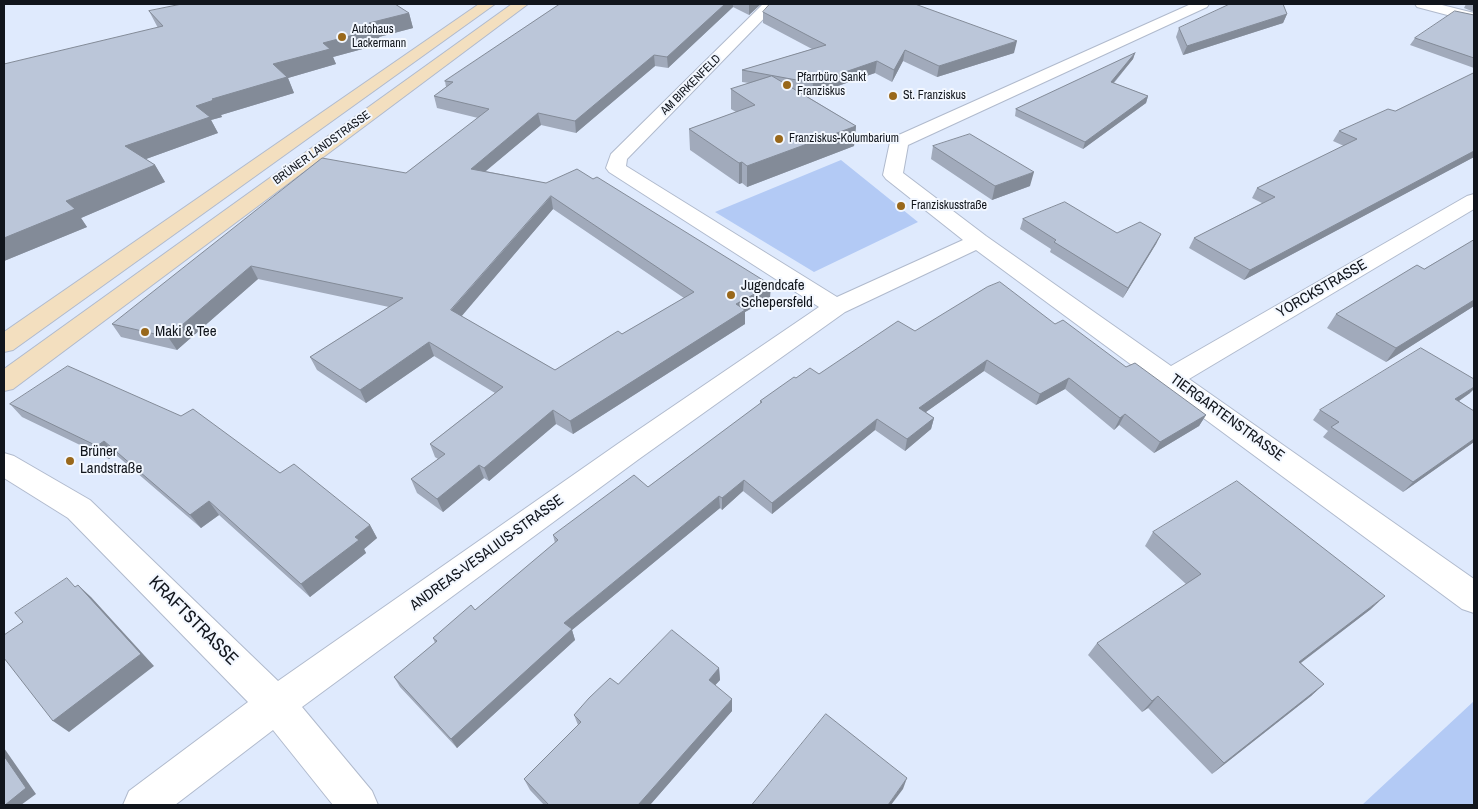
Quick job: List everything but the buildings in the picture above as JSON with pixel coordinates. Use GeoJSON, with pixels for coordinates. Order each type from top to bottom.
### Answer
{"type":"FeatureCollection","features":[{"type":"Feature","properties":{"kind":"main road","name":"BRÜNER LANDSTRASSE"},"geometry":{"type":"LineString","coordinates":[[4,344],[488,4]]}},
{"type":"Feature","properties":{"kind":"main road","name":"BRÜNER LANDSTRASSE"},"geometry":{"type":"LineString","coordinates":[[4,382],[521,4]]}},
{"type":"Feature","properties":{"kind":"street","name":"AM BIRKENFELD"},"geometry":{"type":"LineString","coordinates":[[772,4],[618,158],[616,168],[836,307]]}},
{"type":"Feature","properties":{"kind":"street"},"geometry":{"type":"LineString","coordinates":[[836,307],[978,241],[893,176],[899,142],[1202,4]]}},
{"type":"Feature","properties":{"kind":"street"},"geometry":{"type":"LineString","coordinates":[[1424,4],[1474,18]]}},
{"type":"Feature","properties":{"kind":"street","name":"YORCKSTRASSE"},"geometry":{"type":"LineString","coordinates":[[1171,378],[1474,200]]}},
{"type":"Feature","properties":{"kind":"street","name":"TIERGARTENSTRASSE"},"geometry":{"type":"LineString","coordinates":[[978,241],[1171,378],[1474,598]]}},
{"type":"Feature","properties":{"kind":"street","name":"ANDREAS-VESALIUS-STRASSE"},"geometry":{"type":"LineString","coordinates":[[143,805],[276,704],[629,450],[836,307]]}},
{"type":"Feature","properties":{"kind":"street","name":"KRAFTSTRASSE"},"geometry":{"type":"LineString","coordinates":[[4,464],[79,509],[276,704],[358,805]]}},
{"type":"Feature","properties":{"kind":"shaded area"},"geometry":{"type":"Polygon","coordinates":[[[841,160],[918,222],[814,272],[715,212],[841,160]]]}},
{"type":"Feature","properties":{"kind":"shaded area"},"geometry":{"type":"Polygon","coordinates":[[[1474,701],[1474,805],[1362,805],[1474,701]]]}},
{"type":"Feature","properties":{"kind":"place","name":"Autohaus Lackermann"},"geometry":{"type":"Point","coordinates":[342,37]}},
{"type":"Feature","properties":{"kind":"place","name":"Pfarrbüro Sankt Franziskus"},"geometry":{"type":"Point","coordinates":[787,85]}},
{"type":"Feature","properties":{"kind":"place","name":"St. Franziskus"},"geometry":{"type":"Point","coordinates":[893,96]}},
{"type":"Feature","properties":{"kind":"place","name":"Franziskus-Kolumbarium"},"geometry":{"type":"Point","coordinates":[779,139]}},
{"type":"Feature","properties":{"kind":"place","name":"Franziskusstraße"},"geometry":{"type":"Point","coordinates":[901,206]}},
{"type":"Feature","properties":{"kind":"place","name":"Jugendcafe Schepersfeld"},"geometry":{"type":"Point","coordinates":[731,295]}},
{"type":"Feature","properties":{"kind":"place","name":"Maki & Tee"},"geometry":{"type":"Point","coordinates":[145,332]}},
{"type":"Feature","properties":{"kind":"place","name":"Brüner Landstraße"},"geometry":{"type":"Point","coordinates":[70,461]}}]}
